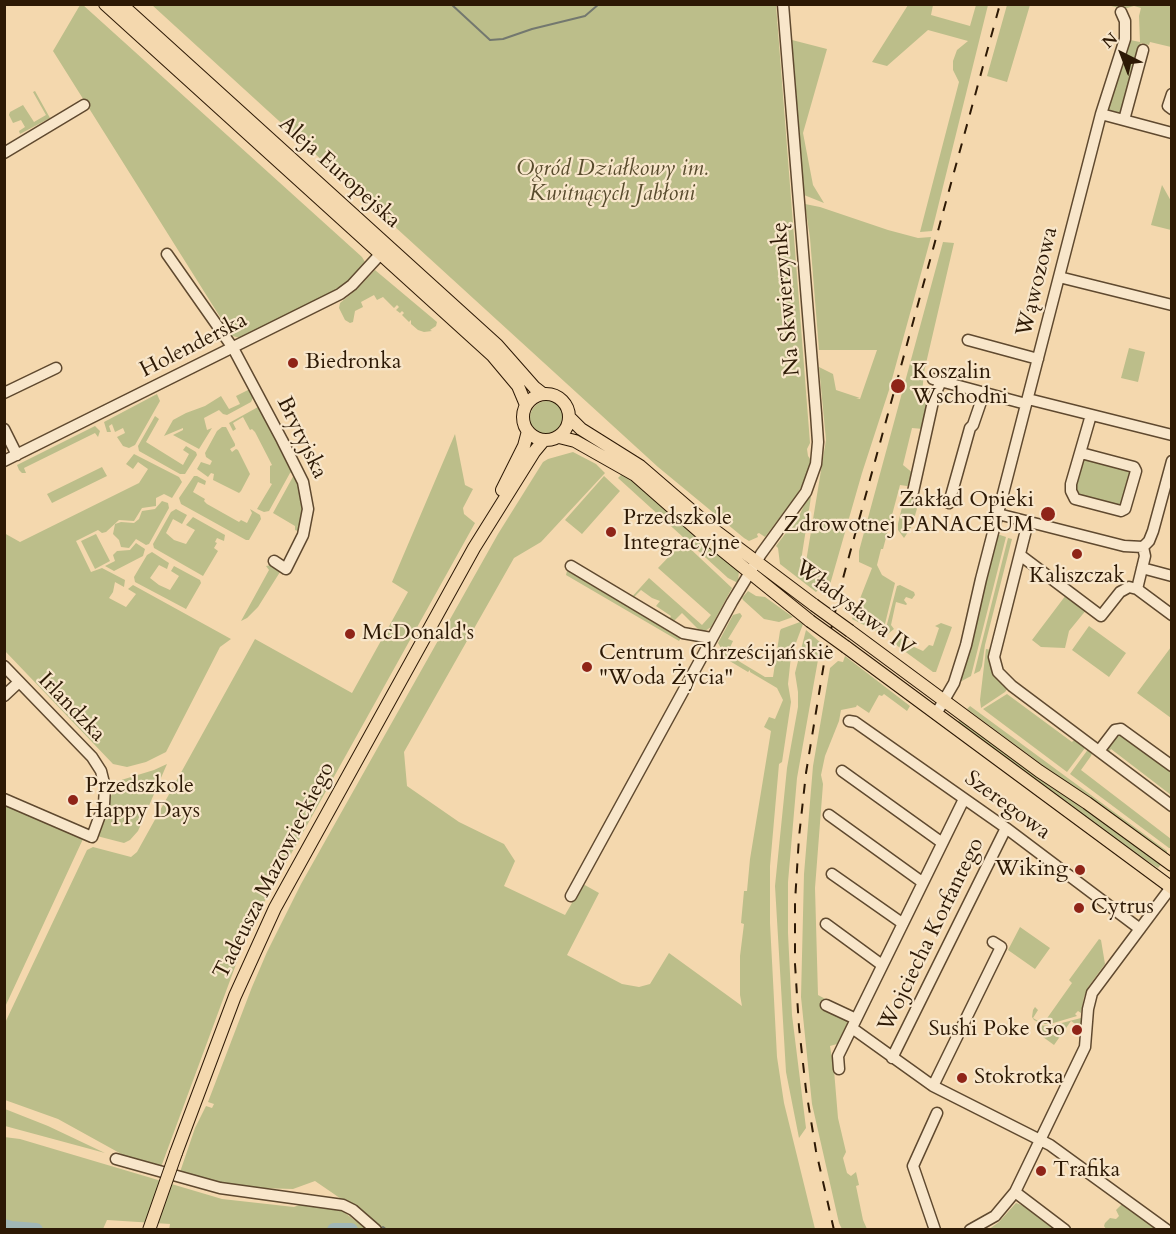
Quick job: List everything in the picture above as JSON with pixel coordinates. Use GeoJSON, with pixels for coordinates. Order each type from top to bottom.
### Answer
{"type":"FeatureCollection","features":[{"type":"Feature","properties":{"kind":"main road","name":"Aleja Europejska"},"geometry":{"type":"LineString","coordinates":[[105,4],[384,250],[498,345],[543,394]]}},
{"type":"Feature","properties":{"kind":"main road","name":"Aleja Europejska"},"geometry":{"type":"LineString","coordinates":[[121,4],[384,250],[498,361],[518,386],[526,405]]}},
{"type":"Feature","properties":{"kind":"main road"},"geometry":{"type":"LineString","coordinates":[[543,394],[552,394],[562,400],[568,409],[570,418],[566,429],[558,437],[544,440],[528,431],[523,416],[526,405],[533,398],[543,394]]}},
{"type":"Feature","properties":{"kind":"main road","name":"Władysława IV"},"geometry":{"type":"LineString","coordinates":[[570,418],[581,429],[645,469],[710,526],[810,621],[1171,887]]}},
{"type":"Feature","properties":{"kind":"main road","name":"Tadeusza Mazowieckiego"},"geometry":{"type":"LineString","coordinates":[[474,548],[484,523],[522,450],[528,431]]}},
{"type":"Feature","properties":{"kind":"main road","name":"Władysława IV"},"geometry":{"type":"LineString","coordinates":[[558,437],[575,441],[635,475],[700,533],[814,605],[1172,865]]}},
{"type":"Feature","properties":{"kind":"main road","name":"Tadeusza Mazowieckiego"},"geometry":{"type":"LineString","coordinates":[[149,1230],[230,1007],[263,932],[474,548],[534,452],[544,440]]}},
{"type":"Feature","properties":{"kind":"street","name":"Na Skwierzynkę"},"geometry":{"type":"LineString","coordinates":[[753,566],[806,492],[816,464],[818,442],[783,4]]}},
{"type":"Feature","properties":{"kind":"street","name":"Wąwozowa"},"geometry":{"type":"LineString","coordinates":[[944,701],[962,661],[1101,114],[1125,39],[1125,21],[1121,12]]}},
{"type":"Feature","properties":{"kind":"street"},"geometry":{"type":"LineString","coordinates":[[1124,120],[1143,50]]}},
{"type":"Feature","properties":{"kind":"street"},"geometry":{"type":"LineString","coordinates":[[1172,94],[1168,106],[1172,109]]}},
{"type":"Feature","properties":{"kind":"street"},"geometry":{"type":"LineString","coordinates":[[4,153],[84,105]]}},
{"type":"Feature","properties":{"kind":"street"},"geometry":{"type":"LineString","coordinates":[[1101,114],[1171,132]]}},
{"type":"Feature","properties":{"kind":"street","name":"Holenderska"},"geometry":{"type":"LineString","coordinates":[[4,461],[340,294],[352,285],[384,250]]}},
{"type":"Feature","properties":{"kind":"street"},"geometry":{"type":"LineString","coordinates":[[167,254],[233,348]]}},
{"type":"Feature","properties":{"kind":"street"},"geometry":{"type":"LineString","coordinates":[[1059,277],[1172,305]]}},
{"type":"Feature","properties":{"kind":"street"},"geometry":{"type":"LineString","coordinates":[[968,340],[1038,359]]}},
{"type":"Feature","properties":{"kind":"street","name":"Brytyjska"},"geometry":{"type":"LineString","coordinates":[[233,348],[298,469],[306,491],[308,516],[299,544],[286,569],[274,561]]}},
{"type":"Feature","properties":{"kind":"street"},"geometry":{"type":"LineString","coordinates":[[4,393],[56,368]]}},
{"type":"Feature","properties":{"kind":"street"},"geometry":{"type":"LineString","coordinates":[[913,492],[937,380],[984,393],[1091,415],[1172,435]]}},
{"type":"Feature","properties":{"kind":"street"},"geometry":{"type":"LineString","coordinates":[[949,503],[970,428],[984,393]]}},
{"type":"Feature","properties":{"kind":"street"},"geometry":{"type":"LineString","coordinates":[[1081,453],[1134,467],[1136,471],[1125,509],[1121,512],[1075,499],[1071,484],[1091,415]]}},
{"type":"Feature","properties":{"kind":"street"},"geometry":{"type":"LineString","coordinates":[[4,429],[17,455]]}},
{"type":"Feature","properties":{"kind":"street"},"geometry":{"type":"LineString","coordinates":[[998,514],[1124,546],[1143,547],[1149,541],[1153,531],[1172,461]]}},
{"type":"Feature","properties":{"kind":"street"},"geometry":{"type":"LineString","coordinates":[[1028,522],[995,651],[994,665],[1003,679],[1172,806]]}},
{"type":"Feature","properties":{"kind":"street"},"geometry":{"type":"LineString","coordinates":[[1137,589],[1145,556],[1143,547]]}},
{"type":"Feature","properties":{"kind":"street"},"geometry":{"type":"LineString","coordinates":[[1020,555],[1101,616],[1123,589],[1129,587],[1137,589],[1172,615]]}},
{"type":"Feature","properties":{"kind":"street"},"geometry":{"type":"LineString","coordinates":[[571,566],[683,633],[711,638]]}},
{"type":"Feature","properties":{"kind":"street"},"geometry":{"type":"LineString","coordinates":[[571,896],[711,638],[753,566]]}},
{"type":"Feature","properties":{"kind":"street"},"geometry":{"type":"LineString","coordinates":[[1142,568],[1172,576]]}},
{"type":"Feature","properties":{"kind":"street","name":"Irlandzka"},"geometry":{"type":"LineString","coordinates":[[4,666],[92,757],[104,780],[104,804],[92,837],[4,799]]}},
{"type":"Feature","properties":{"kind":"street"},"geometry":{"type":"LineString","coordinates":[[4,696],[20,682]]}},
{"type":"Feature","properties":{"kind":"street"},"geometry":{"type":"LineString","coordinates":[[936,714],[944,701]]}},
{"type":"Feature","properties":{"kind":"street","name":"Szeregowa"},"geometry":{"type":"LineString","coordinates":[[849,721],[855,722],[1006,828],[1140,929]]}},
{"type":"Feature","properties":{"kind":"street"},"geometry":{"type":"LineString","coordinates":[[1099,751],[1114,730],[1121,729],[1172,766]]}},
{"type":"Feature","properties":{"kind":"street"},"geometry":{"type":"LineString","coordinates":[[842,771],[941,842]]}},
{"type":"Feature","properties":{"kind":"street"},"geometry":{"type":"LineString","coordinates":[[838,1069],[838,1056],[964,799]]}},
{"type":"Feature","properties":{"kind":"street"},"geometry":{"type":"LineString","coordinates":[[829,815],[922,882]]}},
{"type":"Feature","properties":{"kind":"street","name":"Wojciecha Korfantego"},"geometry":{"type":"LineString","coordinates":[[892,1058],[1006,828]]}},
{"type":"Feature","properties":{"kind":"street"},"geometry":{"type":"LineString","coordinates":[[831,873],[902,923]]}},
{"type":"Feature","properties":{"kind":"street"},"geometry":{"type":"LineString","coordinates":[[970,1230],[995,1216],[1015,1191],[1085,1047],[1088,1009],[1092,993],[1171,887]]}},
{"type":"Feature","properties":{"kind":"street"},"geometry":{"type":"LineString","coordinates":[[826,924],[882,965]]}},
{"type":"Feature","properties":{"kind":"street"},"geometry":{"type":"LineString","coordinates":[[933,1086],[1000,947]]}},
{"type":"Feature","properties":{"kind":"street"},"geometry":{"type":"LineString","coordinates":[[826,1005],[854,1023],[892,1058],[933,1086],[1040,1138],[1121,1194],[1167,1230]]}},
{"type":"Feature","properties":{"kind":"street"},"geometry":{"type":"LineString","coordinates":[[934,1230],[913,1166],[937,1113]]}},
{"type":"Feature","properties":{"kind":"street"},"geometry":{"type":"LineString","coordinates":[[116,1159],[220,1188],[343,1205],[353,1210],[376,1230]]}},
{"type":"Feature","properties":{"kind":"street"},"geometry":{"type":"LineString","coordinates":[[1015,1191],[1065,1230]]}},
{"type":"Feature","properties":{"kind":"green space"},"geometry":{"type":"Polygon","coordinates":[[[80,5],[83,5],[362,257],[365,262],[346,283],[241,338],[232,336],[53,51],[80,5]]]}},
{"type":"Feature","properties":{"kind":"green space","name":"Ogród Działkowy im. Kwitnących Jabłoni"},"geometry":{"type":"Polygon","coordinates":[[[152,5],[776,5],[810,443],[807,449],[811,460],[808,473],[797,495],[765,537],[759,533],[758,537],[749,541],[744,538],[658,467],[152,5]]]}},
{"type":"Feature","properties":{"kind":"green space"},"geometry":{"type":"Polygon","coordinates":[[[908,5],[933,5],[931,15],[970,26],[976,5],[988,5],[932,231],[920,232],[959,82],[953,70],[953,61],[957,50],[968,41],[928,30],[887,66],[872,62],[908,5]]]}},
{"type":"Feature","properties":{"kind":"green space"},"geometry":{"type":"Polygon","coordinates":[[[1007,5],[1030,5],[1007,82],[987,76],[1007,5]]]}},
{"type":"Feature","properties":{"kind":"green space"},"geometry":{"type":"Polygon","coordinates":[[[1107,5],[1171,5],[1171,47],[1150,42],[1149,45],[1141,43],[1123,110],[1117,115],[1110,113],[1108,109],[1130,40],[1140,42],[1141,8],[1134,6],[1124,9],[1107,5]]]}},
{"type":"Feature","properties":{"kind":"green space"},"geometry":{"type":"Polygon","coordinates":[[[792,40],[827,49],[803,133],[813,185],[824,203],[804,195],[792,40]]]}},
{"type":"Feature","properties":{"kind":"green space"},"geometry":{"type":"Polygon","coordinates":[[[35,91],[50,118],[20,134],[19,131],[25,127],[21,120],[13,123],[10,112],[23,105],[34,122],[46,115],[33,92],[35,91]]]}},
{"type":"Feature","properties":{"kind":"green space"},"geometry":{"type":"Polygon","coordinates":[[[1162,185],[1171,201],[1171,230],[1151,225],[1162,185]]]}},
{"type":"Feature","properties":{"kind":"green space"},"geometry":{"type":"Polygon","coordinates":[[[805,204],[918,238],[931,237],[889,390],[862,473],[827,595],[818,590],[816,592],[780,564],[776,546],[800,514],[808,497],[811,497],[800,567],[805,568],[826,440],[819,367],[833,374],[836,390],[860,399],[877,350],[819,350],[805,204]]]}},
{"type":"Feature","properties":{"kind":"green space"},"geometry":{"type":"Polygon","coordinates":[[[943,242],[954,243],[924,372],[922,394],[931,398],[923,429],[912,428],[903,465],[914,474],[912,484],[900,485],[877,565],[882,575],[895,583],[884,628],[878,632],[852,619],[872,568],[859,562],[859,551],[943,242]]]}},
{"type":"Feature","properties":{"kind":"green space"},"geometry":{"type":"Polygon","coordinates":[[[375,270],[437,322],[436,326],[430,330],[432,331],[418,330],[411,324],[411,320],[409,322],[402,315],[404,313],[402,311],[400,313],[396,310],[399,307],[397,305],[394,308],[383,297],[377,300],[374,295],[361,302],[363,307],[355,311],[353,322],[345,320],[339,308],[340,303],[375,270]]]}},
{"type":"Feature","properties":{"kind":"green space"},"geometry":{"type":"Polygon","coordinates":[[[1129,348],[1145,352],[1138,382],[1121,378],[1129,348]]]}},
{"type":"Feature","properties":{"kind":"green space"},"geometry":{"type":"Polygon","coordinates":[[[250,389],[253,398],[251,402],[227,415],[219,410],[204,418],[207,430],[212,428],[199,449],[173,435],[183,428],[164,436],[173,420],[221,396],[229,409],[240,404],[236,396],[250,389]]]}},
{"type":"Feature","properties":{"kind":"green space"},"geometry":{"type":"Polygon","coordinates":[[[157,394],[160,401],[135,445],[129,448],[123,446],[117,437],[125,433],[123,428],[115,432],[112,424],[109,426],[111,432],[107,432],[104,422],[157,394]]]}},
{"type":"Feature","properties":{"kind":"green space"},"geometry":{"type":"Polygon","coordinates":[[[547,401],[559,406],[564,418],[559,430],[547,435],[535,430],[530,418],[535,406],[547,401]]]}},
{"type":"Feature","properties":{"kind":"green space"},"geometry":{"type":"Polygon","coordinates":[[[258,407],[294,471],[290,473],[269,511],[264,512],[257,509],[272,484],[270,483],[270,466],[272,465],[255,432],[250,430],[243,417],[233,423],[236,429],[233,431],[229,423],[258,407]]]}},
{"type":"Feature","properties":{"kind":"green space"},"geometry":{"type":"Polygon","coordinates":[[[155,416],[159,419],[146,442],[183,465],[189,454],[183,450],[186,446],[196,452],[197,455],[185,474],[180,474],[139,451],[138,446],[155,416]]]}},
{"type":"Feature","properties":{"kind":"green space"},"geometry":{"type":"Polygon","coordinates":[[[95,426],[100,431],[98,437],[95,433],[24,468],[26,473],[19,470],[17,465],[95,426]]]}},
{"type":"Feature","properties":{"kind":"green space"},"geometry":{"type":"Polygon","coordinates":[[[226,427],[235,444],[230,449],[232,452],[238,450],[250,474],[239,493],[213,480],[214,474],[211,473],[208,477],[197,469],[201,462],[210,465],[212,461],[206,457],[205,453],[217,431],[226,427]]]}},
{"type":"Feature","properties":{"kind":"green space"},"geometry":{"type":"Polygon","coordinates":[[[455,434],[465,485],[473,489],[463,508],[464,514],[475,523],[245,940],[161,1167],[134,1161],[58,1119],[5,1100],[4,1025],[87,850],[93,847],[131,857],[137,852],[255,639],[352,693],[408,592],[392,582],[455,434]]]}},
{"type":"Feature","properties":{"kind":"green space"},"geometry":{"type":"Polygon","coordinates":[[[573,452],[596,464],[605,473],[541,542],[514,558],[404,752],[407,786],[459,822],[504,844],[515,861],[504,886],[565,915],[583,884],[599,893],[567,955],[622,984],[639,987],[650,984],[669,953],[742,1006],[740,956],[744,924],[741,923],[744,891],[747,891],[771,731],[764,727],[769,717],[775,719],[783,700],[777,688],[750,670],[748,672],[728,660],[718,643],[733,615],[740,613],[742,616],[728,639],[733,641],[727,654],[765,677],[773,677],[781,629],[800,622],[803,624],[791,656],[788,684],[791,702],[782,762],[779,764],[770,866],[770,923],[777,1057],[784,1103],[815,1229],[381,1229],[369,1218],[315,1181],[293,1189],[222,1187],[179,1175],[195,1128],[206,1106],[212,1108],[214,1104],[208,1102],[252,987],[301,884],[498,534],[543,462],[573,452]]]}},
{"type":"Feature","properties":{"kind":"green space"},"geometry":{"type":"Polygon","coordinates":[[[134,454],[179,477],[182,482],[172,498],[164,494],[156,498],[156,506],[142,508],[134,521],[119,520],[106,532],[102,533],[98,530],[76,541],[91,572],[102,568],[125,580],[124,587],[115,582],[109,598],[126,607],[136,594],[128,589],[133,585],[231,639],[220,647],[166,752],[146,762],[127,767],[113,764],[5,651],[4,533],[20,542],[139,483],[148,469],[138,462],[133,469],[126,464],[134,454]]]}},
{"type":"Feature","properties":{"kind":"green space"},"geometry":{"type":"Polygon","coordinates":[[[1082,456],[1132,469],[1123,507],[1076,497],[1073,487],[1082,456]]]}},
{"type":"Feature","properties":{"kind":"green space"},"geometry":{"type":"Polygon","coordinates":[[[102,467],[107,476],[52,503],[47,494],[102,467]]]}},
{"type":"Feature","properties":{"kind":"green space"},"geometry":{"type":"Polygon","coordinates":[[[295,473],[305,509],[300,532],[295,530],[295,526],[273,513],[295,473]]]}},
{"type":"Feature","properties":{"kind":"green space"},"geometry":{"type":"Polygon","coordinates":[[[622,474],[636,481],[739,570],[738,583],[728,578],[618,478],[622,474]]]}},
{"type":"Feature","properties":{"kind":"green space"},"geometry":{"type":"Polygon","coordinates":[[[194,476],[206,481],[205,485],[198,482],[193,492],[205,499],[207,504],[239,522],[241,520],[247,523],[252,513],[250,509],[260,515],[261,519],[249,540],[181,504],[179,498],[194,476]]]}},
{"type":"Feature","properties":{"kind":"green space"},"geometry":{"type":"Polygon","coordinates":[[[604,476],[620,491],[582,534],[565,520],[604,476]]]}},
{"type":"Feature","properties":{"kind":"green space"},"geometry":{"type":"Polygon","coordinates":[[[912,498],[920,498],[912,526],[904,538],[898,530],[898,524],[902,507],[912,498]]]}},
{"type":"Feature","properties":{"kind":"green space"},"geometry":{"type":"Polygon","coordinates":[[[162,501],[168,503],[169,508],[149,544],[146,545],[136,539],[129,548],[121,547],[119,540],[113,534],[115,524],[134,523],[139,519],[142,511],[155,509],[162,501]]]}},
{"type":"Feature","properties":{"kind":"green space"},"geometry":{"type":"Polygon","coordinates":[[[176,509],[187,515],[182,524],[173,519],[166,533],[174,540],[186,544],[195,530],[186,525],[193,517],[225,535],[224,541],[217,538],[214,548],[218,551],[203,576],[154,548],[153,544],[171,512],[176,509]]]}},
{"type":"Feature","properties":{"kind":"green space"},"geometry":{"type":"Polygon","coordinates":[[[96,534],[110,561],[95,569],[81,541],[96,534]]]}},
{"type":"Feature","properties":{"kind":"green space"},"geometry":{"type":"Polygon","coordinates":[[[997,534],[1006,537],[971,676],[958,683],[997,534]]]}},
{"type":"Feature","properties":{"kind":"green space"},"geometry":{"type":"Polygon","coordinates":[[[1008,538],[1012,539],[985,645],[982,666],[980,671],[974,674],[1008,538]]]}},
{"type":"Feature","properties":{"kind":"green space"},"geometry":{"type":"Polygon","coordinates":[[[683,542],[732,588],[711,627],[705,631],[698,629],[682,613],[674,621],[669,620],[671,616],[656,606],[660,601],[641,590],[631,598],[649,578],[702,625],[711,615],[658,568],[683,542]]]}},
{"type":"Feature","properties":{"kind":"green space"},"geometry":{"type":"Polygon","coordinates":[[[136,543],[145,549],[143,556],[114,571],[105,566],[115,561],[113,555],[117,551],[130,550],[136,543]]]}},
{"type":"Feature","properties":{"kind":"green space"},"geometry":{"type":"Polygon","coordinates":[[[152,552],[169,563],[167,569],[159,565],[150,578],[159,585],[170,590],[179,576],[171,571],[174,566],[200,580],[201,583],[186,609],[135,582],[134,577],[147,555],[152,552]]]}},
{"type":"Feature","properties":{"kind":"green space"},"geometry":{"type":"Polygon","coordinates":[[[271,565],[280,569],[280,572],[258,607],[241,621],[269,570],[266,566],[271,565]]]}},
{"type":"Feature","properties":{"kind":"green space"},"geometry":{"type":"Polygon","coordinates":[[[567,571],[576,574],[682,636],[679,641],[566,575],[567,571]]]}},
{"type":"Feature","properties":{"kind":"green space"},"geometry":{"type":"Polygon","coordinates":[[[900,585],[914,592],[915,595],[912,599],[906,597],[904,600],[906,605],[896,602],[891,625],[894,629],[884,637],[897,586],[900,585]]]}},
{"type":"Feature","properties":{"kind":"green space"},"geometry":{"type":"Polygon","coordinates":[[[748,591],[756,596],[765,597],[793,617],[779,622],[764,619],[743,600],[742,598],[748,591]]]}},
{"type":"Feature","properties":{"kind":"green space"},"geometry":{"type":"Polygon","coordinates":[[[1066,595],[1087,609],[1069,631],[1065,648],[1041,647],[1032,640],[1066,595]]]}},
{"type":"Feature","properties":{"kind":"green space"},"geometry":{"type":"Polygon","coordinates":[[[941,623],[952,627],[936,672],[892,642],[897,638],[904,639],[903,642],[923,651],[929,645],[933,646],[939,628],[935,626],[941,623]]]}},
{"type":"Feature","properties":{"kind":"green space"},"geometry":{"type":"Polygon","coordinates":[[[1089,626],[1126,653],[1109,677],[1072,650],[1089,626]]]}},
{"type":"Feature","properties":{"kind":"green space"},"geometry":{"type":"Polygon","coordinates":[[[806,630],[821,643],[797,778],[788,882],[792,1015],[806,1128],[799,1138],[786,1072],[775,886],[787,768],[798,707],[795,673],[806,630]]]}},
{"type":"Feature","properties":{"kind":"green space"},"geometry":{"type":"Polygon","coordinates":[[[1172,648],[1171,718],[1137,693],[1172,648]]]}},
{"type":"Feature","properties":{"kind":"green space"},"geometry":{"type":"Polygon","coordinates":[[[986,649],[992,650],[1008,688],[981,708],[980,700],[986,649]]]}},
{"type":"Feature","properties":{"kind":"green space"},"geometry":{"type":"Polygon","coordinates":[[[845,656],[910,706],[907,711],[884,694],[879,695],[869,713],[857,705],[841,710],[821,775],[823,784],[815,888],[818,995],[831,1002],[850,1019],[837,1044],[830,1046],[838,1118],[846,1152],[843,1158],[847,1173],[851,1176],[856,1172],[859,1185],[856,1186],[867,1229],[842,1229],[839,1223],[812,1104],[801,997],[804,874],[813,766],[830,668],[838,661],[843,662],[845,656]]]}},
{"type":"Feature","properties":{"kind":"green space"},"geometry":{"type":"Polygon","coordinates":[[[1007,694],[1072,742],[1074,740],[1085,748],[1067,772],[983,709],[1007,694]]]}},
{"type":"Feature","properties":{"kind":"green space"},"geometry":{"type":"Polygon","coordinates":[[[970,706],[1167,851],[1166,857],[967,709],[970,706]]]}},
{"type":"Feature","properties":{"kind":"green space"},"geometry":{"type":"Polygon","coordinates":[[[960,719],[1162,863],[1158,868],[1107,835],[956,724],[960,719]]]}},
{"type":"Feature","properties":{"kind":"green space"},"geometry":{"type":"Polygon","coordinates":[[[1118,733],[1171,770],[1171,795],[1111,749],[1108,753],[1106,746],[1118,733]]]}},
{"type":"Feature","properties":{"kind":"green space"},"geometry":{"type":"Polygon","coordinates":[[[1089,748],[1091,756],[1081,770],[1171,839],[1171,848],[1070,774],[1089,748]]]}},
{"type":"Feature","properties":{"kind":"green space"},"geometry":{"type":"Polygon","coordinates":[[[167,764],[138,831],[130,840],[124,843],[93,835],[118,781],[167,764]]]}},
{"type":"Feature","properties":{"kind":"green space"},"geometry":{"type":"Polygon","coordinates":[[[5,805],[83,839],[5,1007],[5,805]]]}},
{"type":"Feature","properties":{"kind":"green space"},"geometry":{"type":"Polygon","coordinates":[[[1020,927],[1050,948],[1035,969],[1008,950],[1020,927]]]}},
{"type":"Feature","properties":{"kind":"green space"},"geometry":{"type":"Polygon","coordinates":[[[1099,939],[1101,940],[1105,964],[1089,986],[1081,1013],[1078,1011],[1075,1014],[1077,1016],[1043,1024],[1072,983],[1069,980],[1099,939]]]}},
{"type":"Feature","properties":{"kind":"green space"},"geometry":{"type":"Polygon","coordinates":[[[1035,1007],[1038,1010],[1033,1018],[1043,1024],[1034,1020],[1032,1017],[1035,1007]]]}},
{"type":"Feature","properties":{"kind":"green space"},"geometry":{"type":"Polygon","coordinates":[[[1081,1018],[1081,1028],[1071,1021],[1054,1045],[1043,1037],[1037,1025],[1050,1026],[1081,1018]]]}},
{"type":"Feature","properties":{"kind":"green space"},"geometry":{"type":"Polygon","coordinates":[[[5,1109],[48,1126],[105,1153],[5,1126],[5,1109]]]}},
{"type":"Feature","properties":{"kind":"green space"},"geometry":{"type":"Polygon","coordinates":[[[4,1137],[20,1139],[222,1199],[294,1207],[302,1204],[340,1209],[366,1229],[169,1230],[170,1224],[107,1220],[103,1229],[5,1229],[4,1137]]]}},
{"type":"Feature","properties":{"kind":"green space"},"geometry":{"type":"Polygon","coordinates":[[[1016,1203],[1057,1229],[988,1230],[999,1222],[1016,1203]]]}},
{"type":"Feature","properties":{"kind":"green space"},"geometry":{"type":"Polygon","coordinates":[[[1122,1204],[1161,1229],[1106,1229],[1105,1223],[1110,1218],[1116,1219],[1119,1216],[1116,1210],[1122,1204]]]}},
{"type":"Feature","properties":{"kind":"waterway"},"geometry":{"type":"LineString","coordinates":[[451,4],[490,40],[503,39],[585,16],[599,4]]}},
{"type":"Feature","properties":{"kind":"waterway"},"geometry":{"type":"LineString","coordinates":[[4,1226],[36,1230]]}},
{"type":"Feature","properties":{"kind":"waterway"},"geometry":{"type":"LineString","coordinates":[[380,1230],[383,1227],[387,1230]]}},
{"type":"Feature","properties":{"kind":"waterway"},"geometry":{"type":"LineString","coordinates":[[334,1230],[351,1230]]}},
{"type":"Feature","properties":{"kind":"railway"},"geometry":{"type":"LineString","coordinates":[[834,1230],[816,1151],[806,1090],[795,964],[795,902],[806,773],[826,651],[842,582],[1000,4]]}},
{"type":"Feature","properties":{"kind":"place","name":"Biedronka"},"geometry":{"type":"Point","coordinates":[293,363]}},
{"type":"Feature","properties":{"kind":"place","name":"Koszalin Wschodni"},"geometry":{"type":"Point","coordinates":[898,386]}},
{"type":"Feature","properties":{"kind":"place","name":"Zakład Opieki Zdrowotnej PANACEUM"},"geometry":{"type":"Point","coordinates":[1048,514]}},
{"type":"Feature","properties":{"kind":"place","name":"Przedszkole Integracyjne"},"geometry":{"type":"Point","coordinates":[611,532]}},
{"type":"Feature","properties":{"kind":"place","name":"Kaliszczak"},"geometry":{"type":"Point","coordinates":[1077,554]}},
{"type":"Feature","properties":{"kind":"place","name":"McDonald's"},"geometry":{"type":"Point","coordinates":[350,634]}},
{"type":"Feature","properties":{"kind":"place","name":"Centrum Chrześcijańskie \"Woda Życia\""},"geometry":{"type":"Point","coordinates":[587,667]}},
{"type":"Feature","properties":{"kind":"place","name":"Przedszkole Happy Days"},"geometry":{"type":"Point","coordinates":[73,800]}},
{"type":"Feature","properties":{"kind":"place","name":"Wiking"},"geometry":{"type":"Point","coordinates":[1080,870]}},
{"type":"Feature","properties":{"kind":"place","name":"Cytrus"},"geometry":{"type":"Point","coordinates":[1079,908]}},
{"type":"Feature","properties":{"kind":"place","name":"Sushi Poke Go"},"geometry":{"type":"Point","coordinates":[1077,1030]}},
{"type":"Feature","properties":{"kind":"place","name":"Stokrotka"},"geometry":{"type":"Point","coordinates":[962,1078]}},
{"type":"Feature","properties":{"kind":"place","name":"Trafika"},"geometry":{"type":"Point","coordinates":[1041,1171]}}]}
